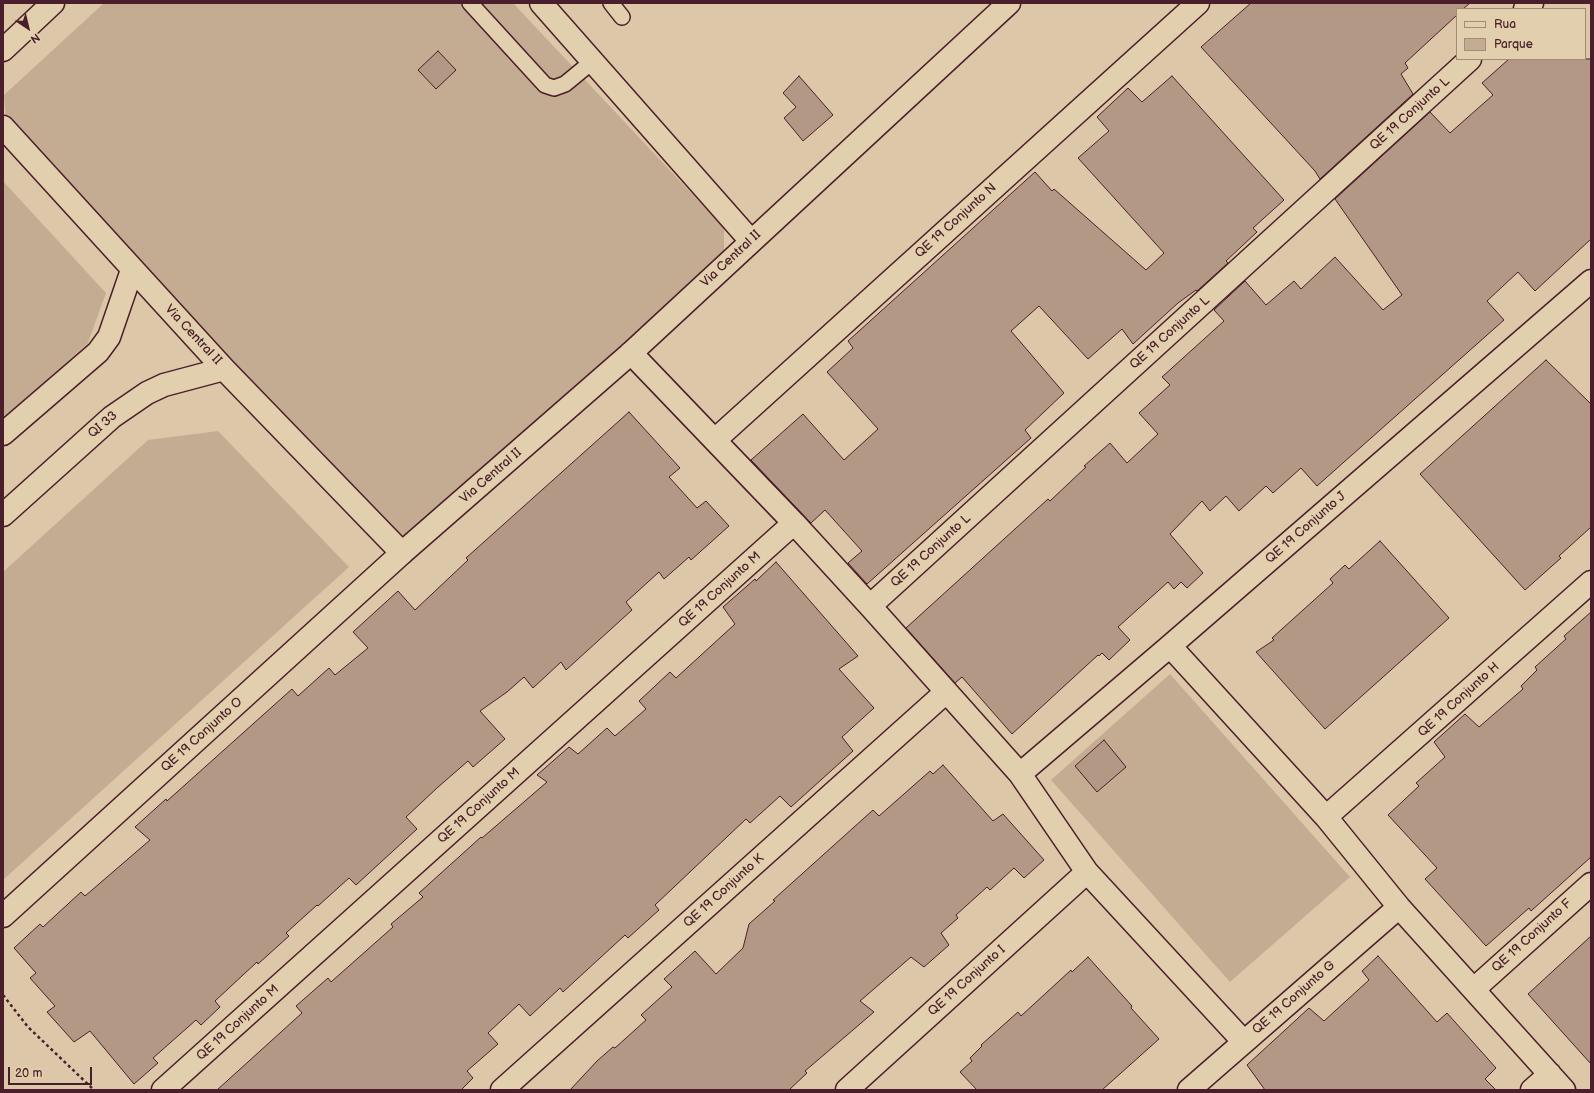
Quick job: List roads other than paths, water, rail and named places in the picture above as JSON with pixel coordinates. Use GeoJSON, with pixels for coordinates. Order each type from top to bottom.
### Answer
{"type":"FeatureCollection","features":[{"type":"Feature","properties":{"kind":"street"},"geometry":{"type":"LineString","coordinates":[[3,50],[53,3]]}},
{"type":"Feature","properties":{"kind":"street"},"geometry":{"type":"LineString","coordinates":[[541,3],[751,240]]}},
{"type":"Feature","properties":{"kind":"street","name":"Via Central II"},"geometry":{"type":"LineString","coordinates":[[3,127],[224,370],[402,554],[631,353],[751,240],[1009,3]]}},
{"type":"Feature","properties":{"kind":"street","name":"QE 19 Conjunto N"},"geometry":{"type":"LineString","coordinates":[[715,440],[1198,3]]}},
{"type":"Feature","properties":{"kind":"street","name":"QE 19 Conjunto L"},"geometry":{"type":"LineString","coordinates":[[870,606],[1469,60]]}},
{"type":"Feature","properties":{"kind":"street"},"geometry":{"type":"LineString","coordinates":[[3,434],[98,352],[109,337],[132,270]]}},
{"type":"Feature","properties":{"kind":"street","name":"QE 19 Conjunto J"},"geometry":{"type":"LineString","coordinates":[[1020,774],[1591,281]]}},
{"type":"Feature","properties":{"kind":"street"},"geometry":{"type":"LineString","coordinates":[[631,353],[794,523],[1020,774],[1087,872],[1244,1042]]}},
{"type":"Feature","properties":{"kind":"street","name":"QI 33"},"geometry":{"type":"LineString","coordinates":[[3,515],[112,417],[146,393],[164,385],[224,370]]}},
{"type":"Feature","properties":{"kind":"street","name":"QE 19 Conjunto M"},"geometry":{"type":"LineString","coordinates":[[163,1090],[794,523]]}},
{"type":"Feature","properties":{"kind":"street","name":"QE 19 Conjunto O"},"geometry":{"type":"LineString","coordinates":[[3,916],[402,554]]}},
{"type":"Feature","properties":{"kind":"street","name":"QE 19 Conjunto H"},"geometry":{"type":"LineString","coordinates":[[1326,817],[1591,582]]}},
{"type":"Feature","properties":{"kind":"street"},"geometry":{"type":"LineString","coordinates":[[1170,646],[1326,817],[1399,907],[1557,1082],[1532,1090]]}},
{"type":"Feature","properties":{"kind":"street","name":"QE 19 Conjunto K"},"geometry":{"type":"LineString","coordinates":[[502,1090],[946,692]]}},
{"type":"Feature","properties":{"kind":"street","name":"QE 19 Conjunto I"},"geometry":{"type":"LineString","coordinates":[[847,1090],[1087,872]]}},
{"type":"Feature","properties":{"kind":"street","name":"QE 19 Conjunto F"},"geometry":{"type":"LineString","coordinates":[[1474,989],[1591,884]]}},
{"type":"Feature","properties":{"kind":"street","name":"QE 19 Conjunto G"},"geometry":{"type":"LineString","coordinates":[[1189,1090],[1399,907]]}},
{"type":"Feature","properties":{"kind":"lane"},"geometry":{"type":"LineString","coordinates":[[470,3],[545,85],[554,88],[565,84],[593,61]]}},
{"type":"Feature","properties":{"kind":"lane"},"geometry":{"type":"LineString","coordinates":[[611,3],[622,16]]}}]}
